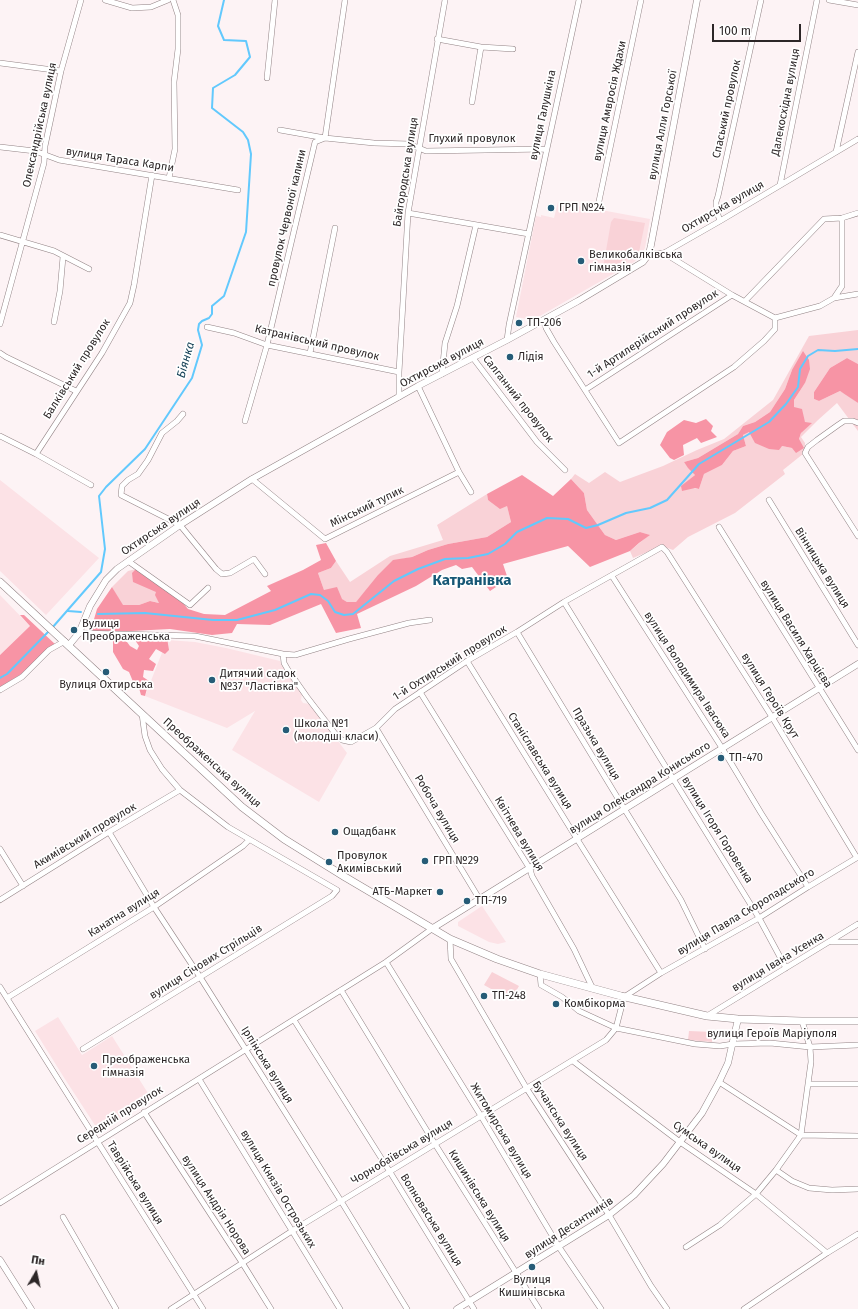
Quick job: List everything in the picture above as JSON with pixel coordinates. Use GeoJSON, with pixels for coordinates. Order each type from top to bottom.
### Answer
{"type":"FeatureCollection","features":[{"type":"Feature","properties":{"kind":"main road","name":"Преображенська вулиця"},"geometry":{"type":"LineString","coordinates":[[0,582],[242,807],[284,839],[345,877],[433,928]]}},
{"type":"Feature","properties":{"kind":"main road","name":"вулиця Героїв Маріуполя"},"geometry":{"type":"LineString","coordinates":[[433,928],[450,938],[497,959],[540,974],[624,997],[708,1016],[738,1019],[858,1021]]}},
{"type":"Feature","properties":{"kind":"street","name":"Олександрійська вулиця"},"geometry":{"type":"LineString","coordinates":[[0,324],[44,163],[61,71],[81,0]]}},
{"type":"Feature","properties":{"kind":"street"},"geometry":{"type":"LineString","coordinates":[[105,0],[132,8],[151,7],[168,0]]}},
{"type":"Feature","properties":{"kind":"street"},"geometry":{"type":"LineString","coordinates":[[169,178],[175,149],[174,82],[178,49],[178,15],[173,0]]}},
{"type":"Feature","properties":{"kind":"street"},"geometry":{"type":"LineString","coordinates":[[267,78],[275,0]]}},
{"type":"Feature","properties":{"kind":"street"},"geometry":{"type":"LineString","coordinates":[[325,138],[345,0]]}},
{"type":"Feature","properties":{"kind":"street","name":"Байгородська вулиця"},"geometry":{"type":"LineString","coordinates":[[399,397],[399,372],[408,213],[437,39],[445,0]]}},
{"type":"Feature","properties":{"kind":"street","name":"вулиця Галушкіна"},"geometry":{"type":"LineString","coordinates":[[507,340],[578,0]]}},
{"type":"Feature","properties":{"kind":"street","name":"вулиця Амвросія Ждахи"},"geometry":{"type":"LineString","coordinates":[[598,206],[641,0]]}},
{"type":"Feature","properties":{"kind":"street","name":"вулиця Алли Горської"},"geometry":{"type":"LineString","coordinates":[[649,254],[698,0]]}},
{"type":"Feature","properties":{"kind":"street","name":"Спаський провулок"},"geometry":{"type":"LineString","coordinates":[[720,221],[716,209],[716,202],[761,0]]}},
{"type":"Feature","properties":{"kind":"street","name":"Далекосхідна вулиця"},"geometry":{"type":"LineString","coordinates":[[780,185],[817,0]]}},
{"type":"Feature","properties":{"kind":"street"},"geometry":{"type":"LineString","coordinates":[[829,0],[858,5]]}},
{"type":"Feature","properties":{"kind":"street"},"geometry":{"type":"LineString","coordinates":[[437,39],[481,47],[513,49]]}},
{"type":"Feature","properties":{"kind":"street"},"geometry":{"type":"LineString","coordinates":[[472,102],[481,47]]}},
{"type":"Feature","properties":{"kind":"street"},"geometry":{"type":"LineString","coordinates":[[836,152],[858,52]]}},
{"type":"Feature","properties":{"kind":"street"},"geometry":{"type":"LineString","coordinates":[[0,63],[61,71]]}},
{"type":"Feature","properties":{"kind":"street","name":"Глухий провулок"},"geometry":{"type":"LineString","coordinates":[[280,130],[325,138],[374,143],[409,144],[426,151],[546,149]]}},
{"type":"Feature","properties":{"kind":"street","name":"провулок Червоної калини"},"geometry":{"type":"LineString","coordinates":[[245,421],[268,344],[315,142],[325,138]]}},
{"type":"Feature","properties":{"kind":"street","name":"Охтирська вулиця"},"geometry":{"type":"LineString","coordinates":[[64,641],[79,633],[90,606],[106,580],[117,569],[252,479],[418,386],[578,302],[643,262],[649,254],[664,253],[858,139]]}},
{"type":"Feature","properties":{"kind":"street","name":"вулиця Тараса Карпи"},"geometry":{"type":"LineString","coordinates":[[0,148],[35,151],[58,160],[238,190]]}},
{"type":"Feature","properties":{"kind":"street","name":"Балківський провулок"},"geometry":{"type":"LineString","coordinates":[[36,454],[76,390],[102,353],[130,302],[152,175]]}},
{"type":"Feature","properties":{"kind":"street"},"geometry":{"type":"LineString","coordinates":[[408,213],[529,234]]}},
{"type":"Feature","properties":{"kind":"street"},"geometry":{"type":"LineString","coordinates":[[745,301],[824,219],[842,218],[858,213]]}},
{"type":"Feature","properties":{"kind":"street"},"geometry":{"type":"LineString","coordinates":[[834,298],[842,286],[842,218]]}},
{"type":"Feature","properties":{"kind":"street"},"geometry":{"type":"LineString","coordinates":[[442,374],[445,343],[457,306],[476,224]]}},
{"type":"Feature","properties":{"kind":"street"},"geometry":{"type":"LineString","coordinates":[[310,353],[335,228]]}},
{"type":"Feature","properties":{"kind":"street"},"geometry":{"type":"LineString","coordinates":[[0,235],[54,251],[63,257],[89,269]]}},
{"type":"Feature","properties":{"kind":"street"},"geometry":{"type":"LineString","coordinates":[[664,253],[732,295],[775,318],[820,306],[834,298],[858,294]]}},
{"type":"Feature","properties":{"kind":"street"},"geometry":{"type":"LineString","coordinates":[[54,322],[63,266],[63,257]]}},
{"type":"Feature","properties":{"kind":"street","name":"1-й Артилерійський провулок"},"geometry":{"type":"LineString","coordinates":[[585,390],[732,295]]}},
{"type":"Feature","properties":{"kind":"street"},"geometry":{"type":"LineString","coordinates":[[544,320],[546,328],[554,342],[619,443],[734,367],[764,341],[775,329],[775,318]]}},
{"type":"Feature","properties":{"kind":"street","name":"Катранівський провулок"},"geometry":{"type":"LineString","coordinates":[[207,327],[234,333],[268,344],[399,372]]}},
{"type":"Feature","properties":{"kind":"street"},"geometry":{"type":"LineString","coordinates":[[0,353],[76,390]]}},
{"type":"Feature","properties":{"kind":"street","name":"Салганний провулок"},"geometry":{"type":"LineString","coordinates":[[473,358],[537,442],[565,470]]}},
{"type":"Feature","properties":{"kind":"street"},"geometry":{"type":"LineString","coordinates":[[418,386],[459,472],[471,492]]}},
{"type":"Feature","properties":{"kind":"street"},"geometry":{"type":"LineString","coordinates":[[183,414],[162,433],[148,460],[138,474],[122,486],[121,495],[180,526],[216,569],[222,574],[230,573],[254,559],[265,574]]}},
{"type":"Feature","properties":{"kind":"street"},"geometry":{"type":"LineString","coordinates":[[858,423],[849,421],[838,425],[808,447],[805,453],[858,536]]}},
{"type":"Feature","properties":{"kind":"street"},"geometry":{"type":"LineString","coordinates":[[0,436],[36,454],[91,485]]}},
{"type":"Feature","properties":{"kind":"street","name":"Мінський тупик"},"geometry":{"type":"LineString","coordinates":[[252,479],[325,539],[459,472]]}},
{"type":"Feature","properties":{"kind":"street","name":"Вінницька вулиця"},"geometry":{"type":"LineString","coordinates":[[769,500],[858,645]]}},
{"type":"Feature","properties":{"kind":"street","name":"вулиця Василя Харцієва"},"geometry":{"type":"LineString","coordinates":[[718,527],[858,750]]}},
{"type":"Feature","properties":{"kind":"street","name":"1-й Охтирський провулок"},"geometry":{"type":"LineString","coordinates":[[283,654],[284,663],[307,698],[337,736],[342,740],[351,742],[376,728],[395,709],[467,661],[517,632],[564,602],[662,548]]}},
{"type":"Feature","properties":{"kind":"street","name":"вулиця Героїв Крут"},"geometry":{"type":"LineString","coordinates":[[662,548],[667,552],[772,717],[857,858]]}},
{"type":"Feature","properties":{"kind":"street"},"geometry":{"type":"LineString","coordinates":[[128,561],[190,605],[208,588]]}},
{"type":"Feature","properties":{"kind":"street","name":"вулиця Володимира Івасюка"},"geometry":{"type":"LineString","coordinates":[[612,576],[722,748],[808,887]]}},
{"type":"Feature","properties":{"kind":"street","name":"вулиця Ігоря Горовенка"},"geometry":{"type":"LineString","coordinates":[[564,602],[759,918],[786,968]]}},
{"type":"Feature","properties":{"kind":"street"},"geometry":{"type":"LineString","coordinates":[[79,633],[195,636],[283,654],[295,655],[335,642],[409,623],[430,620]]}},
{"type":"Feature","properties":{"kind":"street","name":"Празька вулиця"},"geometry":{"type":"LineString","coordinates":[[517,632],[681,900],[705,949]]}},
{"type":"Feature","properties":{"kind":"street"},"geometry":{"type":"LineString","coordinates":[[0,690],[22,676],[49,650],[64,641]]}},
{"type":"Feature","properties":{"kind":"street","name":"Станіславська вулиця"},"geometry":{"type":"LineString","coordinates":[[467,661],[661,973]]}},
{"type":"Feature","properties":{"kind":"street","name":"вулиця Олександра Кониського"},"geometry":{"type":"LineString","coordinates":[[433,928],[858,664]]}},
{"type":"Feature","properties":{"kind":"street","name":"Квітнева вулиця"},"geometry":{"type":"LineString","coordinates":[[420,692],[530,869],[532,876],[574,949],[593,989]]}},
{"type":"Feature","properties":{"kind":"street"},"geometry":{"type":"LineString","coordinates":[[142,714],[145,736],[150,750],[162,769],[180,790],[228,827],[249,840]]}},
{"type":"Feature","properties":{"kind":"street","name":"Робоча вулиця"},"geometry":{"type":"LineString","coordinates":[[376,728],[480,900]]}},
{"type":"Feature","properties":{"kind":"street","name":"Акимівський провулок"},"geometry":{"type":"LineString","coordinates":[[0,900],[180,790]]}},
{"type":"Feature","properties":{"kind":"street","name":"Ірпінська вулиця"},"geometry":{"type":"LineString","coordinates":[[109,832],[154,907],[200,977],[341,1201],[407,1309]]}},
{"type":"Feature","properties":{"kind":"street","name":"вулиця Січових Стрільців"},"geometry":{"type":"LineString","coordinates":[[83,1049],[332,896],[338,890],[249,840]]}},
{"type":"Feature","properties":{"kind":"street","name":"Канатна вулиця"},"geometry":{"type":"LineString","coordinates":[[7,998],[154,907],[243,846],[249,840]]}},
{"type":"Feature","properties":{"kind":"street"},"geometry":{"type":"LineString","coordinates":[[0,849],[23,886]]}},
{"type":"Feature","properties":{"kind":"street","name":"вулиця Павла Скоропадського"},"geometry":{"type":"LineString","coordinates":[[624,997],[661,973],[759,918],[857,858]]}},
{"type":"Feature","properties":{"kind":"street","name":"вулиця Івана Усенка"},"geometry":{"type":"LineString","coordinates":[[708,1016],[858,924]]}},
{"type":"Feature","properties":{"kind":"street","name":"Середній провулок"},"geometry":{"type":"LineString","coordinates":[[0,1203],[97,1141],[386,962],[433,928]]}},
{"type":"Feature","properties":{"kind":"street","name":"Бучанська вулиця"},"geometry":{"type":"LineString","coordinates":[[450,938],[451,959],[527,1089],[667,1309]]}},
{"type":"Feature","properties":{"kind":"street"},"geometry":{"type":"LineString","coordinates":[[830,942],[858,942]]}},
{"type":"Feature","properties":{"kind":"street","name":"Житомирська вулиця"},"geometry":{"type":"LineString","coordinates":[[386,962],[481,1116],[559,1247],[601,1309]]}},
{"type":"Feature","properties":{"kind":"street","name":"вулиця Героїв Маріуполя"},"geometry":{"type":"LineString","coordinates":[[540,974],[541,985],[562,997],[580,1011],[616,1028],[695,1044],[720,1046],[733,1044],[810,1046],[858,1045]]}},
{"type":"Feature","properties":{"kind":"street","name":"Таврійська вулиця"},"geometry":{"type":"LineString","coordinates":[[0,987],[203,1309]]}},
{"type":"Feature","properties":{"kind":"street","name":"Кишинівська вулиця"},"geometry":{"type":"LineString","coordinates":[[341,990],[435,1144],[539,1309]]}},
{"type":"Feature","properties":{"kind":"street","name":"Чорнобаївська вулиця"},"geometry":{"type":"LineString","coordinates":[[171,1309],[292,1231],[606,1040],[616,1028],[624,997]]}},
{"type":"Feature","properties":{"kind":"street","name":"вулиця Десантників"},"geometry":{"type":"LineString","coordinates":[[457,1309],[609,1216],[634,1196],[663,1164],[702,1113],[728,1063],[738,1019]]}},
{"type":"Feature","properties":{"kind":"street","name":"Волноваська вулиця"},"geometry":{"type":"LineString","coordinates":[[294,1020],[474,1309]]}},
{"type":"Feature","properties":{"kind":"street"},"geometry":{"type":"LineString","coordinates":[[686,1248],[720,1225],[756,1194],[776,1170],[801,1135],[811,1062],[810,1046],[802,1021]]}},
{"type":"Feature","properties":{"kind":"street","name":"Сумська вулиця"},"geometry":{"type":"LineString","coordinates":[[573,1061],[680,1142],[756,1194],[827,1253]]}},
{"type":"Feature","properties":{"kind":"street","name":"вулиця Князів Острозьких"},"geometry":{"type":"LineString","coordinates":[[199,1079],[340,1309]]}},
{"type":"Feature","properties":{"kind":"street"},"geometry":{"type":"LineString","coordinates":[[719,1082],[801,1135],[858,1136]]}},
{"type":"Feature","properties":{"kind":"street"},"geometry":{"type":"LineString","coordinates":[[808,1084],[858,1084]]}},
{"type":"Feature","properties":{"kind":"street","name":"вулиця Андрія Норова"},"geometry":{"type":"LineString","coordinates":[[144,1112],[271,1309]]}},
{"type":"Feature","properties":{"kind":"street"},"geometry":{"type":"LineString","coordinates":[[776,1170],[792,1181],[810,1188],[832,1190],[858,1189]]}},
{"type":"Feature","properties":{"kind":"street"},"geometry":{"type":"LineString","coordinates":[[63,1217],[116,1309]]}},
{"type":"Feature","properties":{"kind":"street"},"geometry":{"type":"LineString","coordinates":[[744,1309],[858,1234]]}},
{"type":"Feature","properties":{"kind":"street"},"geometry":{"type":"LineString","coordinates":[[0,1260],[31,1309]]}},
{"type":"Feature","properties":{"kind":"shaded area","name":"Великобалківська гімназія"},"geometry":{"type":"Polygon","coordinates":[[[558,202],[600,212],[601,210],[650,219],[645,248],[634,262],[533,320],[516,317],[536,216],[541,217],[541,215],[554,218],[558,202]]]}},
{"type":"Feature","properties":{"kind":"shaded area"},"geometry":{"type":"Polygon","coordinates":[[[614,218],[645,223],[639,252],[609,269],[603,268],[611,222],[614,218]]]}},
{"type":"Feature","properties":{"kind":"shaded area"},"geometry":{"type":"Polygon","coordinates":[[[858,330],[858,364],[847,358],[830,368],[814,392],[814,399],[819,401],[840,391],[846,394],[858,403],[858,431],[837,403],[801,437],[805,443],[803,454],[783,470],[785,474],[735,513],[688,537],[673,550],[662,546],[633,558],[630,551],[649,535],[640,532],[616,540],[605,535],[587,510],[584,493],[571,479],[575,474],[589,483],[605,472],[620,482],[663,466],[724,439],[773,400],[809,336],[858,330]],[[792,370],[785,389],[770,412],[755,422],[743,426],[738,434],[698,458],[684,462],[695,475],[682,486],[699,489],[704,474],[722,465],[733,451],[746,446],[743,435],[750,431],[782,446],[792,448],[799,439],[805,422],[794,408],[794,400],[805,383],[792,370]]]}},
{"type":"Feature","properties":{"kind":"shaded area"},"geometry":{"type":"Polygon","coordinates":[[[803,351],[809,360],[810,369],[805,383],[794,400],[794,407],[802,409],[805,422],[812,423],[801,433],[799,439],[804,448],[796,453],[792,448],[782,446],[779,450],[769,449],[755,443],[749,432],[743,435],[746,446],[733,451],[722,465],[704,474],[699,489],[695,488],[682,491],[681,486],[695,475],[684,462],[698,458],[738,434],[743,426],[755,422],[770,412],[785,389],[792,370],[803,351]]]}},
{"type":"Feature","properties":{"kind":"shaded area"},"geometry":{"type":"Polygon","coordinates":[[[847,358],[858,364],[858,403],[840,391],[819,401],[814,399],[814,392],[830,368],[847,358]]]}},
{"type":"Feature","properties":{"kind":"shaded area"},"geometry":{"type":"Polygon","coordinates":[[[706,419],[713,426],[711,431],[717,437],[701,443],[697,438],[683,445],[684,455],[674,460],[670,458],[660,445],[667,432],[684,420],[696,423],[706,419]]]}},
{"type":"Feature","properties":{"kind":"shaded area"},"geometry":{"type":"Polygon","coordinates":[[[522,475],[553,496],[571,479],[584,493],[587,510],[605,535],[616,540],[640,532],[650,535],[630,551],[590,567],[568,546],[503,564],[508,579],[490,591],[472,567],[462,569],[456,565],[442,570],[416,586],[357,614],[361,628],[336,633],[321,604],[270,625],[237,624],[232,633],[212,635],[170,629],[93,633],[92,626],[97,609],[112,587],[123,605],[139,605],[150,601],[159,603],[155,595],[156,592],[133,582],[132,573],[136,569],[183,603],[188,609],[204,614],[225,615],[271,591],[267,586],[303,570],[321,560],[316,545],[326,543],[336,561],[331,568],[318,573],[324,590],[337,587],[342,599],[347,602],[356,602],[378,575],[393,560],[412,557],[448,544],[487,537],[511,522],[507,506],[500,509],[488,500],[487,494],[522,475]]]}},
{"type":"Feature","properties":{"kind":"shaded area"},"geometry":{"type":"Polygon","coordinates":[[[0,480],[99,558],[46,615],[0,571],[0,480]]]}},
{"type":"Feature","properties":{"kind":"shaded area"},"geometry":{"type":"Polygon","coordinates":[[[487,494],[488,500],[507,506],[511,522],[487,537],[448,544],[412,557],[393,561],[356,602],[347,602],[324,590],[318,573],[331,568],[336,561],[350,582],[390,556],[443,540],[437,525],[487,494]]]}},
{"type":"Feature","properties":{"kind":"shaded area"},"geometry":{"type":"Polygon","coordinates":[[[136,569],[157,592],[160,603],[150,601],[139,605],[122,605],[112,587],[128,571],[136,569]]]}},
{"type":"Feature","properties":{"kind":"shaded area"},"geometry":{"type":"Polygon","coordinates":[[[0,595],[30,626],[0,655],[0,595]]]}},
{"type":"Feature","properties":{"kind":"shaded area"},"geometry":{"type":"Polygon","coordinates":[[[20,615],[24,615],[56,645],[49,649],[20,675],[0,687],[0,655],[30,626],[20,615]]]}},
{"type":"Feature","properties":{"kind":"shaded area"},"geometry":{"type":"Polygon","coordinates":[[[141,637],[167,638],[169,650],[165,654],[156,649],[149,659],[156,664],[153,671],[144,670],[143,677],[149,681],[145,696],[141,695],[139,688],[134,684],[129,672],[123,669],[113,652],[113,638],[124,638],[130,646],[137,650],[139,646],[135,640],[141,637]]]}},
{"type":"Feature","properties":{"kind":"shaded area"},"geometry":{"type":"Polygon","coordinates":[[[167,640],[195,642],[280,661],[302,694],[301,700],[303,703],[310,704],[347,753],[319,802],[232,750],[255,711],[227,728],[145,696],[167,640]]]}},
{"type":"Feature","properties":{"kind":"shaded area"},"geometry":{"type":"Polygon","coordinates":[[[482,906],[506,942],[498,944],[489,942],[458,926],[458,922],[482,906]]]}},
{"type":"Feature","properties":{"kind":"shaded area"},"geometry":{"type":"Polygon","coordinates":[[[492,972],[519,986],[511,1000],[484,985],[492,972]]]}},
{"type":"Feature","properties":{"kind":"shaded area","name":"Преображенська гімназія"},"geometry":{"type":"Polygon","coordinates":[[[58,1017],[82,1055],[112,1036],[151,1098],[100,1133],[35,1031],[58,1017]]]}},
{"type":"Feature","properties":{"kind":"shaded area"},"geometry":{"type":"Polygon","coordinates":[[[689,1031],[713,1032],[712,1042],[688,1040],[689,1031]]]}},
{"type":"Feature","properties":{"kind":"waterway","name":"Біянка"},"geometry":{"type":"LineString","coordinates":[[52,628],[101,572],[105,549],[99,496],[106,487],[145,449],[192,378],[202,345],[198,330],[199,324],[209,318],[212,314],[212,306],[224,296],[246,232],[251,154],[248,140],[243,132],[212,108],[213,88],[235,75],[250,57],[246,41],[224,40],[218,26],[224,0]]}},
{"type":"Feature","properties":{"kind":"waterway"},"geometry":{"type":"LineString","coordinates":[[98,614],[145,613],[213,620],[237,620],[275,610],[311,594],[320,595],[328,601],[335,612],[344,615],[353,614],[394,581],[418,569],[445,559],[468,558],[488,554],[505,544],[517,532],[547,518],[568,519],[586,528],[598,525],[626,513],[650,508],[667,500],[699,464],[769,422],[786,404],[798,387],[800,369],[808,356],[818,350],[835,351],[858,349]]}},
{"type":"Feature","properties":{"kind":"waterway"},"geometry":{"type":"LineString","coordinates":[[68,611],[81,612]]}},
{"type":"Feature","properties":{"kind":"waterway","name":"Біянка"},"geometry":{"type":"LineString","coordinates":[[0,678],[7,674],[49,631]]}},
{"type":"Feature","properties":{"kind":"place","name":"ГРП №24"},"geometry":{"type":"Point","coordinates":[551,208]}},
{"type":"Feature","properties":{"kind":"place","name":"Великобалківська гімназія"},"geometry":{"type":"Point","coordinates":[581,261]}},
{"type":"Feature","properties":{"kind":"place","name":"ТП-206"},"geometry":{"type":"Point","coordinates":[519,323]}},
{"type":"Feature","properties":{"kind":"place","name":"Лідія"},"geometry":{"type":"Point","coordinates":[510,357]}},
{"type":"Feature","properties":{"kind":"place","name":"Вулиця Преображенська"},"geometry":{"type":"Point","coordinates":[74,630]}},
{"type":"Feature","properties":{"kind":"place","name":"Вулиця Охтирська"},"geometry":{"type":"Point","coordinates":[106,672]}},
{"type":"Feature","properties":{"kind":"place","name":"Дитячий садок №37 \"Ластівка\""},"geometry":{"type":"Point","coordinates":[212,680]}},
{"type":"Feature","properties":{"kind":"place","name":"Школа №1 (молодші класи)"},"geometry":{"type":"Point","coordinates":[286,730]}},
{"type":"Feature","properties":{"kind":"place","name":"ТП-470"},"geometry":{"type":"Point","coordinates":[721,758]}},
{"type":"Feature","properties":{"kind":"place","name":"Ощадбанк"},"geometry":{"type":"Point","coordinates":[335,832]}},
{"type":"Feature","properties":{"kind":"place","name":"ГРП №29"},"geometry":{"type":"Point","coordinates":[425,861]}},
{"type":"Feature","properties":{"kind":"place","name":"Провулок Акимівський"},"geometry":{"type":"Point","coordinates":[329,862]}},
{"type":"Feature","properties":{"kind":"place","name":"АТБ-Маркет"},"geometry":{"type":"Point","coordinates":[440,892]}},
{"type":"Feature","properties":{"kind":"place","name":"ТП-719"},"geometry":{"type":"Point","coordinates":[467,901]}},
{"type":"Feature","properties":{"kind":"place","name":"ТП-248"},"geometry":{"type":"Point","coordinates":[484,996]}},
{"type":"Feature","properties":{"kind":"place","name":"Комбікорма"},"geometry":{"type":"Point","coordinates":[556,1004]}},
{"type":"Feature","properties":{"kind":"place","name":"Преображенська гімназія"},"geometry":{"type":"Point","coordinates":[94,1066]}},
{"type":"Feature","properties":{"kind":"place","name":"Вулиця Кишинівська"},"geometry":{"type":"Point","coordinates":[532,1267]}},
{"type":"Feature","properties":{"kind":"district","name":"Катранівка"},"geometry":{"type":"Point","coordinates":[472,581]}}]}
